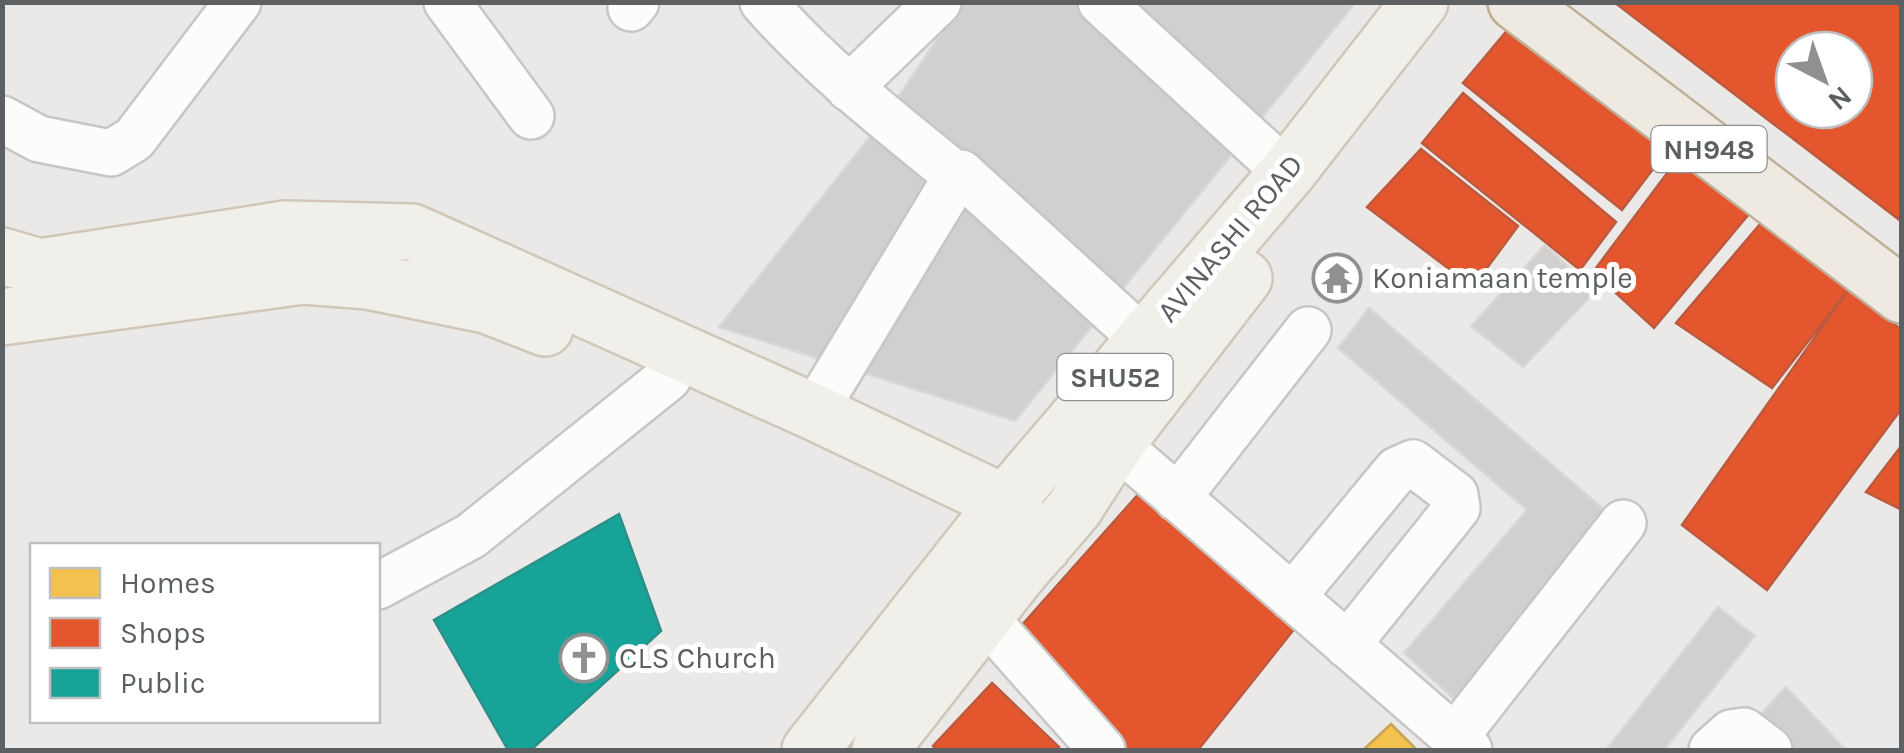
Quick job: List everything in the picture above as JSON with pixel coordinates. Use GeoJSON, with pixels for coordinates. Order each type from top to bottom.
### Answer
{"type":"FeatureCollection","features":[{"type":"Feature","properties":{"kind":"highway","name":"NH948"},"geometry":{"type":"LineString","coordinates":[[1516,2],[1902,294]]}},
{"type":"Feature","properties":{"kind":"highway","name":"NH948"},"geometry":{"type":"LineString","coordinates":[[1573,2],[1902,252]]}},
{"type":"Feature","properties":{"kind":"main road","name":"AVINASHI ROAD"},"geometry":{"type":"LineString","coordinates":[[810,750],[996,516],[1286,173],[1420,2]]}},
{"type":"Feature","properties":{"kind":"main road","name":"AVINASHI ROAD"},"geometry":{"type":"LineString","coordinates":[[880,750],[1074,509],[1116,444],[1457,2]]}},
{"type":"Feature","properties":{"kind":"main road"},"geometry":{"type":"LineString","coordinates":[[15,264],[285,229],[412,232],[814,412],[996,516],[1030,560]]}},
{"type":"Feature","properties":{"kind":"main road"},"geometry":{"type":"LineString","coordinates":[[2,317],[303,276],[368,281],[486,305],[996,516]]}},
{"type":"Feature","properties":{"kind":"street"},"geometry":{"type":"LineString","coordinates":[[2,119],[39,138],[111,153],[134,139],[238,2]]}},
{"type":"Feature","properties":{"kind":"street"},"geometry":{"type":"LineString","coordinates":[[446,2],[532,116]]}},
{"type":"Feature","properties":{"kind":"street"},"geometry":{"type":"LineString","coordinates":[[763,2],[799,43],[849,88],[957,176],[814,412]]}},
{"type":"Feature","properties":{"kind":"street"},"geometry":{"type":"LineString","coordinates":[[849,88],[938,2]]}},
{"type":"Feature","properties":{"kind":"street"},"geometry":{"type":"LineString","coordinates":[[1101,2],[1286,173]]}},
{"type":"Feature","properties":{"kind":"street"},"geometry":{"type":"LineString","coordinates":[[961,173],[1145,341]]}},
{"type":"Feature","properties":{"kind":"street"},"geometry":{"type":"LineString","coordinates":[[1178,498],[1308,330]]}},
{"type":"Feature","properties":{"kind":"street"},"geometry":{"type":"LineString","coordinates":[[380,585],[471,536],[668,378]]}},
{"type":"Feature","properties":{"kind":"street"},"geometry":{"type":"LineString","coordinates":[[1116,444],[1462,744],[1624,523]]}},
{"type":"Feature","properties":{"kind":"street"},"geometry":{"type":"LineString","coordinates":[[1292,597],[1404,464],[1413,463],[1455,495],[1457,508],[1348,645]]}},
{"type":"Feature","properties":{"kind":"street"},"geometry":{"type":"LineString","coordinates":[[984,618],[1102,750]]}},
{"type":"Feature","properties":{"kind":"street"},"geometry":{"type":"LineString","coordinates":[[1712,750],[1731,732],[1744,730],[1769,750]]}},
{"type":"Feature","properties":{"kind":"building: Homes"},"geometry":{"type":"Polygon","coordinates":[[[1391,724],[1417,750],[1363,750],[1391,724]]]}},
{"type":"Feature","properties":{"kind":"building: Shops"},"geometry":{"type":"Polygon","coordinates":[[[1614,2],[1902,2],[1902,222],[1782,130],[1874,130],[1874,30],[1774,30],[1774,124],[1614,2]]]}},
{"type":"Feature","properties":{"kind":"building: Shops"},"geometry":{"type":"Polygon","coordinates":[[[1515,21],[1672,144],[1622,210],[1463,83],[1515,21]]]}},
{"type":"Feature","properties":{"kind":"building: Shops"},"geometry":{"type":"Polygon","coordinates":[[[1463,93],[1616,222],[1580,270],[1422,143],[1463,93]]]}},
{"type":"Feature","properties":{"kind":"building: Shops"},"geometry":{"type":"Polygon","coordinates":[[[1421,149],[1518,226],[1473,287],[1367,207],[1421,149]]]}},
{"type":"Feature","properties":{"kind":"building: Shops"},"geometry":{"type":"Polygon","coordinates":[[[1677,160],[1749,214],[1654,328],[1593,272],[1677,160]]]}},
{"type":"Feature","properties":{"kind":"building: Shops"},"geometry":{"type":"Polygon","coordinates":[[[1761,223],[1849,289],[1772,388],[1676,323],[1761,223]]]}},
{"type":"Feature","properties":{"kind":"building: Shops"},"geometry":{"type":"Polygon","coordinates":[[[1849,289],[1902,330],[1902,408],[1767,590],[1682,525],[1849,289]]]}},
{"type":"Feature","properties":{"kind":"building: Shops"},"geometry":{"type":"Polygon","coordinates":[[[1902,445],[1902,510],[1866,492],[1902,445]]]}},
{"type":"Feature","properties":{"kind":"building: Shops"},"geometry":{"type":"Polygon","coordinates":[[[1142,490],[1299,623],[1198,750],[1102,750],[1006,643],[1142,490]]]}},
{"type":"Feature","properties":{"kind":"building: Shops"},"geometry":{"type":"Polygon","coordinates":[[[992,683],[1059,747],[1056,750],[937,750],[933,746],[992,683]]]}},
{"type":"Feature","properties":{"kind":"building: Public"},"geometry":{"type":"Polygon","coordinates":[[[619,514],[661,631],[531,750],[508,750],[434,620],[619,514]]]}},
{"type":"Feature","properties":{"kind":"building: Other"},"geometry":{"type":"Polygon","coordinates":[[[962,2],[1356,2],[1015,421],[719,327],[880,124],[962,2]]]}},
{"type":"Feature","properties":{"kind":"building: Other"},"geometry":{"type":"Polygon","coordinates":[[[1545,245],[1595,292],[1523,367],[1471,326],[1545,245]]]}},
{"type":"Feature","properties":{"kind":"building: Other"},"geometry":{"type":"Polygon","coordinates":[[[1369,308],[1607,512],[1459,704],[1404,653],[1527,510],[1338,348],[1369,308]]]}},
{"type":"Feature","properties":{"kind":"building: Other"},"geometry":{"type":"Polygon","coordinates":[[[1718,607],[1755,636],[1664,750],[1606,750],[1718,607]]]}},
{"type":"Feature","properties":{"kind":"building: Other"},"geometry":{"type":"Polygon","coordinates":[[[1786,687],[1846,750],[1793,750],[1760,715],[1786,687]]]}},
{"type":"Feature","properties":{"kind":"place","name":"Koniamaan temple"},"geometry":{"type":"Point","coordinates":[1337,278]}},
{"type":"Feature","properties":{"kind":"place","name":"CLS Church"},"geometry":{"type":"Point","coordinates":[584,658]}}]}
